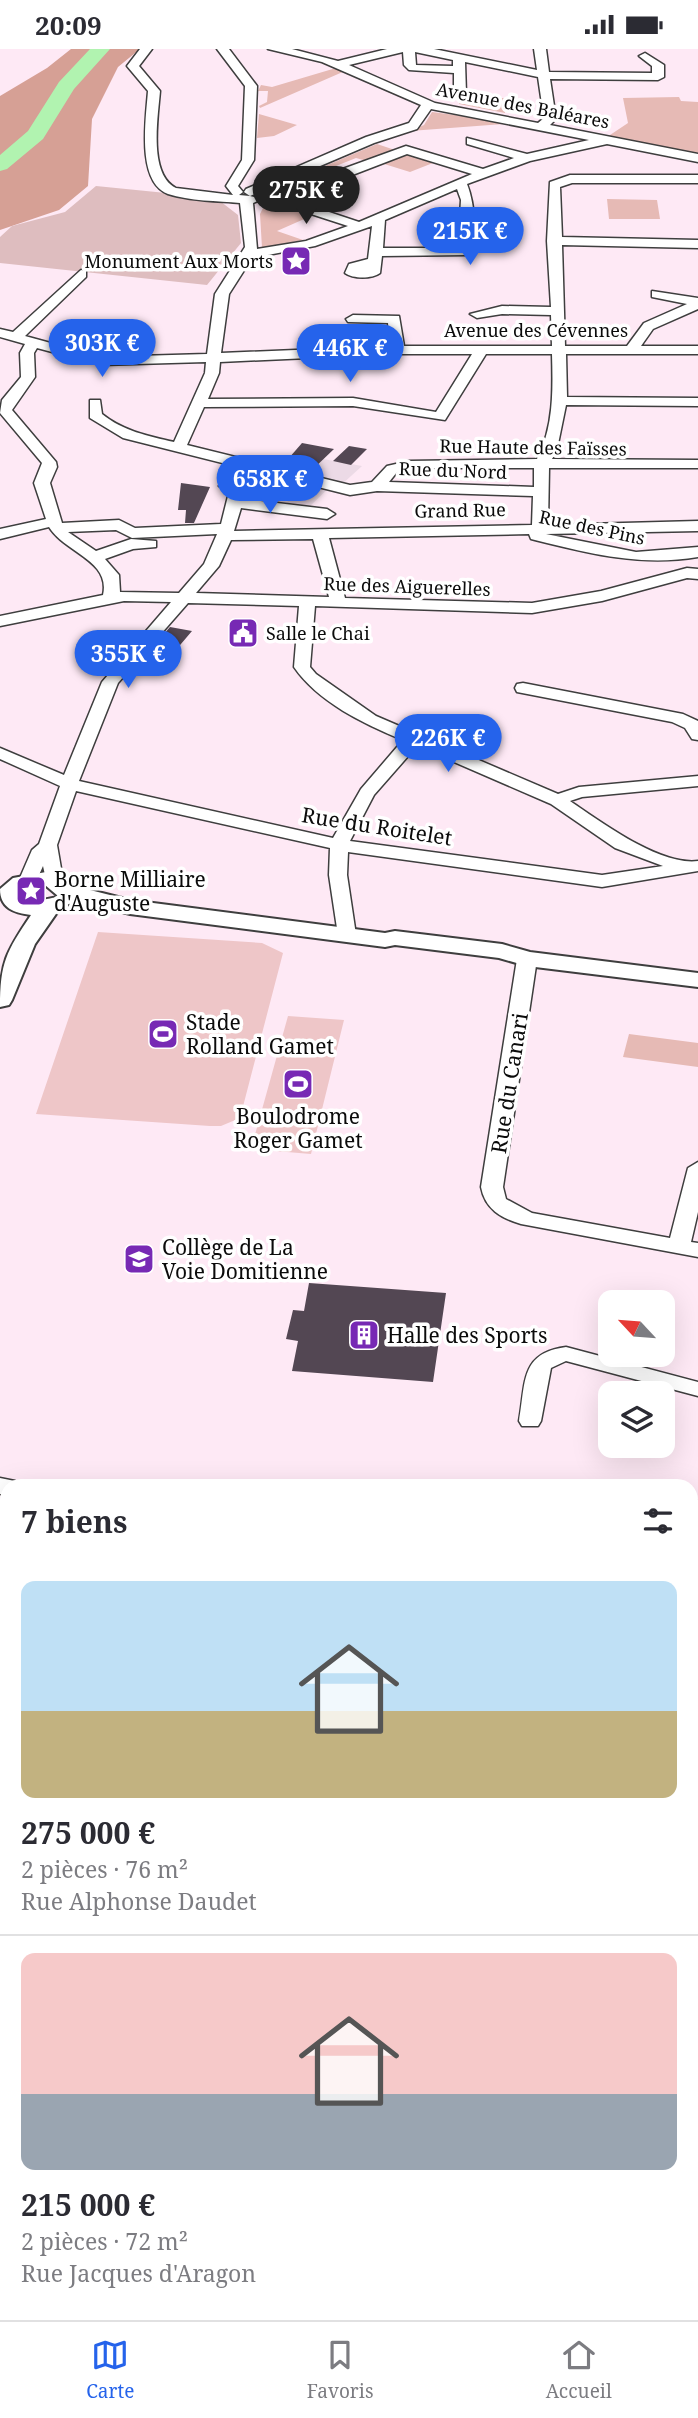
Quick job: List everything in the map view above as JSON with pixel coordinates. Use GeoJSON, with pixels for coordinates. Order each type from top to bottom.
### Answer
{"type":"FeatureCollection","features":[{"type":"Feature","properties":{"kind":"street"},"geometry":{"type":"LineString","coordinates":[[146,49],[133,66],[154,91],[150,155],[164,187],[173,191],[280,198],[357,225]]}},
{"type":"Feature","properties":{"kind":"street"},"geometry":{"type":"LineString","coordinates":[[178,449],[212,373],[222,294],[229,279],[250,254],[252,247],[245,196],[232,187],[248,160],[251,86],[223,49]]}},
{"type":"Feature","properties":{"kind":"street","name":"Avenue des Baléares"},"geometry":{"type":"LineString","coordinates":[[274,49],[310,54],[339,64],[429,108],[542,126],[696,159]]}},
{"type":"Feature","properties":{"kind":"street"},"geometry":{"type":"LineString","coordinates":[[339,64],[401,49]]}},
{"type":"Feature","properties":{"kind":"street"},"geometry":{"type":"LineString","coordinates":[[409,49],[410,65],[413,68],[457,70]]}},
{"type":"Feature","properties":{"kind":"street"},"geometry":{"type":"LineString","coordinates":[[417,49],[545,75],[658,77],[658,65],[645,56]]}},
{"type":"Feature","properties":{"kind":"street"},"geometry":{"type":"LineString","coordinates":[[540,49],[550,119],[542,126]]}},
{"type":"Feature","properties":{"kind":"street"},"geometry":{"type":"LineString","coordinates":[[459,57],[457,70],[460,94]]}},
{"type":"Feature","properties":{"kind":"street"},"geometry":{"type":"LineString","coordinates":[[245,196],[370,140],[408,129],[417,123],[429,108]]}},
{"type":"Feature","properties":{"kind":"street"},"geometry":{"type":"LineString","coordinates":[[250,254],[274,252],[357,225],[483,173],[527,158],[609,140]]}},
{"type":"Feature","properties":{"kind":"street"},"geometry":{"type":"LineString","coordinates":[[471,141],[527,158]]}},
{"type":"Feature","properties":{"kind":"street"},"geometry":{"type":"LineString","coordinates":[[280,198],[406,150],[483,173]]}},
{"type":"Feature","properties":{"kind":"street"},"geometry":{"type":"LineString","coordinates":[[661,151],[659,165],[662,179]]}},
{"type":"Feature","properties":{"kind":"street"},"geometry":{"type":"LineString","coordinates":[[540,528],[539,492],[542,464],[550,449],[560,401],[554,185],[558,181],[698,179]]}},
{"type":"Feature","properties":{"kind":"street"},"geometry":{"type":"LineString","coordinates":[[379,217],[375,257],[462,251],[465,249],[467,200],[461,184]]}},
{"type":"Feature","properties":{"kind":"street"},"geometry":{"type":"LineString","coordinates":[[554,241],[698,244]]}},
{"type":"Feature","properties":{"kind":"street"},"geometry":{"type":"LineString","coordinates":[[15,338],[81,274]]}},
{"type":"Feature","properties":{"kind":"street"},"geometry":{"type":"LineString","coordinates":[[657,294],[698,304]]}},
{"type":"Feature","properties":{"kind":"street"},"geometry":{"type":"LineString","coordinates":[[633,349],[634,341],[640,332],[698,304]]}},
{"type":"Feature","properties":{"kind":"street"},"geometry":{"type":"LineString","coordinates":[[477,314],[502,310],[557,311]]}},
{"type":"Feature","properties":{"kind":"street"},"geometry":{"type":"LineString","coordinates":[[353,319],[394,319],[397,350]]}},
{"type":"Feature","properties":{"kind":"street","name":"Avenue des Cévennes"},"geometry":{"type":"LineString","coordinates":[[0,333],[107,362],[397,350],[698,349]]}},
{"type":"Feature","properties":{"kind":"street"},"geometry":{"type":"LineString","coordinates":[[33,343],[27,353],[28,377],[9,400],[5,410],[49,462],[50,467],[42,483],[56,525],[62,535],[96,557],[113,577],[115,586],[111,597]]}},
{"type":"Feature","properties":{"kind":"street"},"geometry":{"type":"LineString","coordinates":[[200,403],[353,402],[440,417],[482,349]]}},
{"type":"Feature","properties":{"kind":"street"},"geometry":{"type":"LineString","coordinates":[[560,401],[698,402]]}},
{"type":"Feature","properties":{"kind":"street"},"geometry":{"type":"LineString","coordinates":[[94,403],[95,415],[107,425],[128,435],[178,449],[283,491],[327,515]]}},
{"type":"Feature","properties":{"kind":"street","name":"Rue Haute des Faïsses"},"geometry":{"type":"LineString","coordinates":[[319,533],[335,501],[364,488],[398,467],[542,464],[641,468],[698,464]]}},
{"type":"Feature","properties":{"kind":"street"},"geometry":{"type":"LineString","coordinates":[[0,957],[13,887],[41,850],[47,847],[110,682],[211,565],[224,544],[224,533],[237,490],[227,486]]}},
{"type":"Feature","properties":{"kind":"street","name":"Rue du Nord"},"geometry":{"type":"LineString","coordinates":[[283,491],[364,488],[539,492]]}},
{"type":"Feature","properties":{"kind":"street"},"geometry":{"type":"LineString","coordinates":[[235,503],[283,491]]}},
{"type":"Feature","properties":{"kind":"street"},"geometry":{"type":"LineString","coordinates":[[0,534],[24,526],[56,525],[119,525],[129,533],[155,532],[152,544],[131,544],[96,557]]}},
{"type":"Feature","properties":{"kind":"street","name":"Grand Rue"},"geometry":{"type":"LineString","coordinates":[[155,532],[171,529],[224,533],[319,533],[698,526]]}},
{"type":"Feature","properties":{"kind":"street","name":"Rue des Pins"},"geometry":{"type":"LineString","coordinates":[[523,528],[528,534],[609,554],[666,558],[698,552]]}},
{"type":"Feature","properties":{"kind":"street"},"geometry":{"type":"LineString","coordinates":[[319,533],[336,586],[338,604]]}},
{"type":"Feature","properties":{"kind":"street"},"geometry":{"type":"LineString","coordinates":[[666,558],[692,574]]}},
{"type":"Feature","properties":{"kind":"street","name":"Rue des Aiguerelles"},"geometry":{"type":"LineString","coordinates":[[0,621],[111,597],[184,596],[338,604],[532,608],[602,596],[692,574]]}},
{"type":"Feature","properties":{"kind":"street"},"geometry":{"type":"LineString","coordinates":[[307,602],[302,667],[310,678],[370,720],[557,800],[621,843],[690,866],[698,876]]}},
{"type":"Feature","properties":{"kind":"street"},"geometry":{"type":"LineString","coordinates":[[523,688],[669,716],[692,726],[698,735]]}},
{"type":"Feature","properties":{"kind":"street"},"geometry":{"type":"LineString","coordinates":[[347,935],[337,858],[339,845],[364,797],[414,739]]}},
{"type":"Feature","properties":{"kind":"street","name":"Rue du Roitelet"},"geometry":{"type":"LineString","coordinates":[[0,753],[69,784],[339,845],[602,881],[690,866]]}},
{"type":"Feature","properties":{"kind":"street"},"geometry":{"type":"LineString","coordinates":[[557,800],[579,792],[698,782]]}},
{"type":"Feature","properties":{"kind":"street"},"geometry":{"type":"LineString","coordinates":[[0,1000],[23,944],[57,895],[50,849],[47,847]]}},
{"type":"Feature","properties":{"kind":"street"},"geometry":{"type":"LineString","coordinates":[[13,887],[33,909],[57,895],[121,909],[130,907],[385,940],[393,946],[698,980]]}},
{"type":"Feature","properties":{"kind":"street","name":"Rue du Canari"},"geometry":{"type":"LineString","coordinates":[[527,959],[492,1187],[499,1206],[529,1219],[689,1248]]}},
{"type":"Feature","properties":{"kind":"street"},"geometry":{"type":"LineString","coordinates":[[689,1248],[698,1168]]}},
{"type":"Feature","properties":{"kind":"street"},"geometry":{"type":"LineString","coordinates":[[530,1421],[540,1365],[551,1356],[581,1357],[698,1389]]}},
{"type":"Feature","properties":{"kind":"shaded area"},"geometry":{"type":"Polygon","coordinates":[[[71,49],[140,49],[118,67],[92,119],[88,186],[59,210],[0,230],[0,96],[47,68],[71,49]]]}},
{"type":"Feature","properties":{"kind":"shaded area"},"geometry":{"type":"Polygon","coordinates":[[[336,68],[345,71],[260,108],[259,106],[267,102],[268,91],[258,91],[261,85],[272,87],[336,68]]]}},
{"type":"Feature","properties":{"kind":"shaded area"},"geometry":{"type":"Polygon","coordinates":[[[679,97],[681,101],[698,102],[698,156],[607,137],[628,123],[623,98],[679,97]]]}},
{"type":"Feature","properties":{"kind":"shaded area"},"geometry":{"type":"Polygon","coordinates":[[[459,98],[504,98],[505,113],[459,104],[459,98]]]}},
{"type":"Feature","properties":{"kind":"shaded area"},"geometry":{"type":"Polygon","coordinates":[[[432,112],[516,123],[410,131],[424,125],[432,112]]]}},
{"type":"Feature","properties":{"kind":"shaded area"},"geometry":{"type":"Polygon","coordinates":[[[259,114],[297,125],[274,136],[257,138],[259,114]]]}},
{"type":"Feature","properties":{"kind":"shaded area"},"geometry":{"type":"Polygon","coordinates":[[[377,144],[395,150],[367,161],[356,158],[301,180],[308,184],[280,194],[292,180],[377,144]]]}},
{"type":"Feature","properties":{"kind":"shaded area"},"geometry":{"type":"Polygon","coordinates":[[[409,152],[438,161],[410,172],[381,163],[409,152]]]}},
{"type":"Feature","properties":{"kind":"shaded area"},"geometry":{"type":"Polygon","coordinates":[[[96,186],[216,198],[238,215],[241,243],[207,285],[0,263],[0,237],[12,226],[65,212],[96,186]]]}},
{"type":"Feature","properties":{"kind":"shaded area"},"geometry":{"type":"Polygon","coordinates":[[[607,199],[657,200],[660,219],[609,219],[607,199]]]}},
{"type":"Feature","properties":{"kind":"shaded area"},"geometry":{"type":"Polygon","coordinates":[[[266,202],[311,216],[277,231],[303,240],[262,248],[260,214],[266,202]]]}},
{"type":"Feature","properties":{"kind":"shaded area"},"geometry":{"type":"Polygon","coordinates":[[[323,459],[362,466],[340,486],[333,484],[308,508],[285,504],[311,480],[304,478],[323,459]]]}},
{"type":"Feature","properties":{"kind":"shaded area","name":"Stade Rolland Gamet"},"geometry":{"type":"Polygon","coordinates":[[[98,932],[262,943],[283,953],[240,1118],[221,1126],[210,1126],[36,1114],[98,932]]]}},
{"type":"Feature","properties":{"kind":"shaded area","name":"Boulodrome Roger Gamet"},"geometry":{"type":"Polygon","coordinates":[[[288,1016],[344,1020],[311,1154],[251,1149],[288,1016]]]}},
{"type":"Feature","properties":{"kind":"shaded area"},"geometry":{"type":"Polygon","coordinates":[[[629,1034],[698,1043],[698,1067],[623,1057],[629,1034]]]}},
{"type":"Feature","properties":{"kind":"building"},"geometry":{"type":"Polygon","coordinates":[[[302,443],[334,449],[310,472],[282,466],[302,443]]]}},
{"type":"Feature","properties":{"kind":"building"},"geometry":{"type":"Polygon","coordinates":[[[349,446],[367,449],[351,465],[333,461],[349,446]]]}},
{"type":"Feature","properties":{"kind":"building"},"geometry":{"type":"Polygon","coordinates":[[[181,483],[210,487],[194,523],[185,523],[186,510],[178,510],[181,483]]]}},
{"type":"Feature","properties":{"kind":"building"},"geometry":{"type":"Polygon","coordinates":[[[170,627],[192,631],[175,651],[152,648],[170,627]]]}},
{"type":"Feature","properties":{"kind":"building","name":"Halle des Sports"},"geometry":{"type":"Polygon","coordinates":[[[309,1283],[446,1293],[433,1382],[292,1371],[298,1341],[286,1339],[293,1310],[304,1311],[309,1283]]]}},
{"type":"Feature","properties":{"kind":"waterway"},"geometry":{"type":"LineString","coordinates":[[0,165],[36,135],[66,86],[100,49]]}},
{"type":"Feature","properties":{"kind":"place","name":"Monument Aux Morts"},"geometry":{"type":"Point","coordinates":[296,261]}},
{"type":"Feature","properties":{"kind":"place","name":"Salle le Chai"},"geometry":{"type":"Point","coordinates":[243,633]}},
{"type":"Feature","properties":{"kind":"place","name":"Borne Milliaire d'Auguste"},"geometry":{"type":"Point","coordinates":[31,891]}},
{"type":"Feature","properties":{"kind":"place","name":"Stade Rolland Gamet"},"geometry":{"type":"Point","coordinates":[163,1034]}},
{"type":"Feature","properties":{"kind":"place","name":"Boulodrome Roger Gamet"},"geometry":{"type":"Point","coordinates":[298,1084]}},
{"type":"Feature","properties":{"kind":"place","name":"Collège de La Voie Domitienne"},"geometry":{"type":"Point","coordinates":[139,1259]}},
{"type":"Feature","properties":{"kind":"place","name":"Halle des Sports"},"geometry":{"type":"Point","coordinates":[364,1335]}}]}
